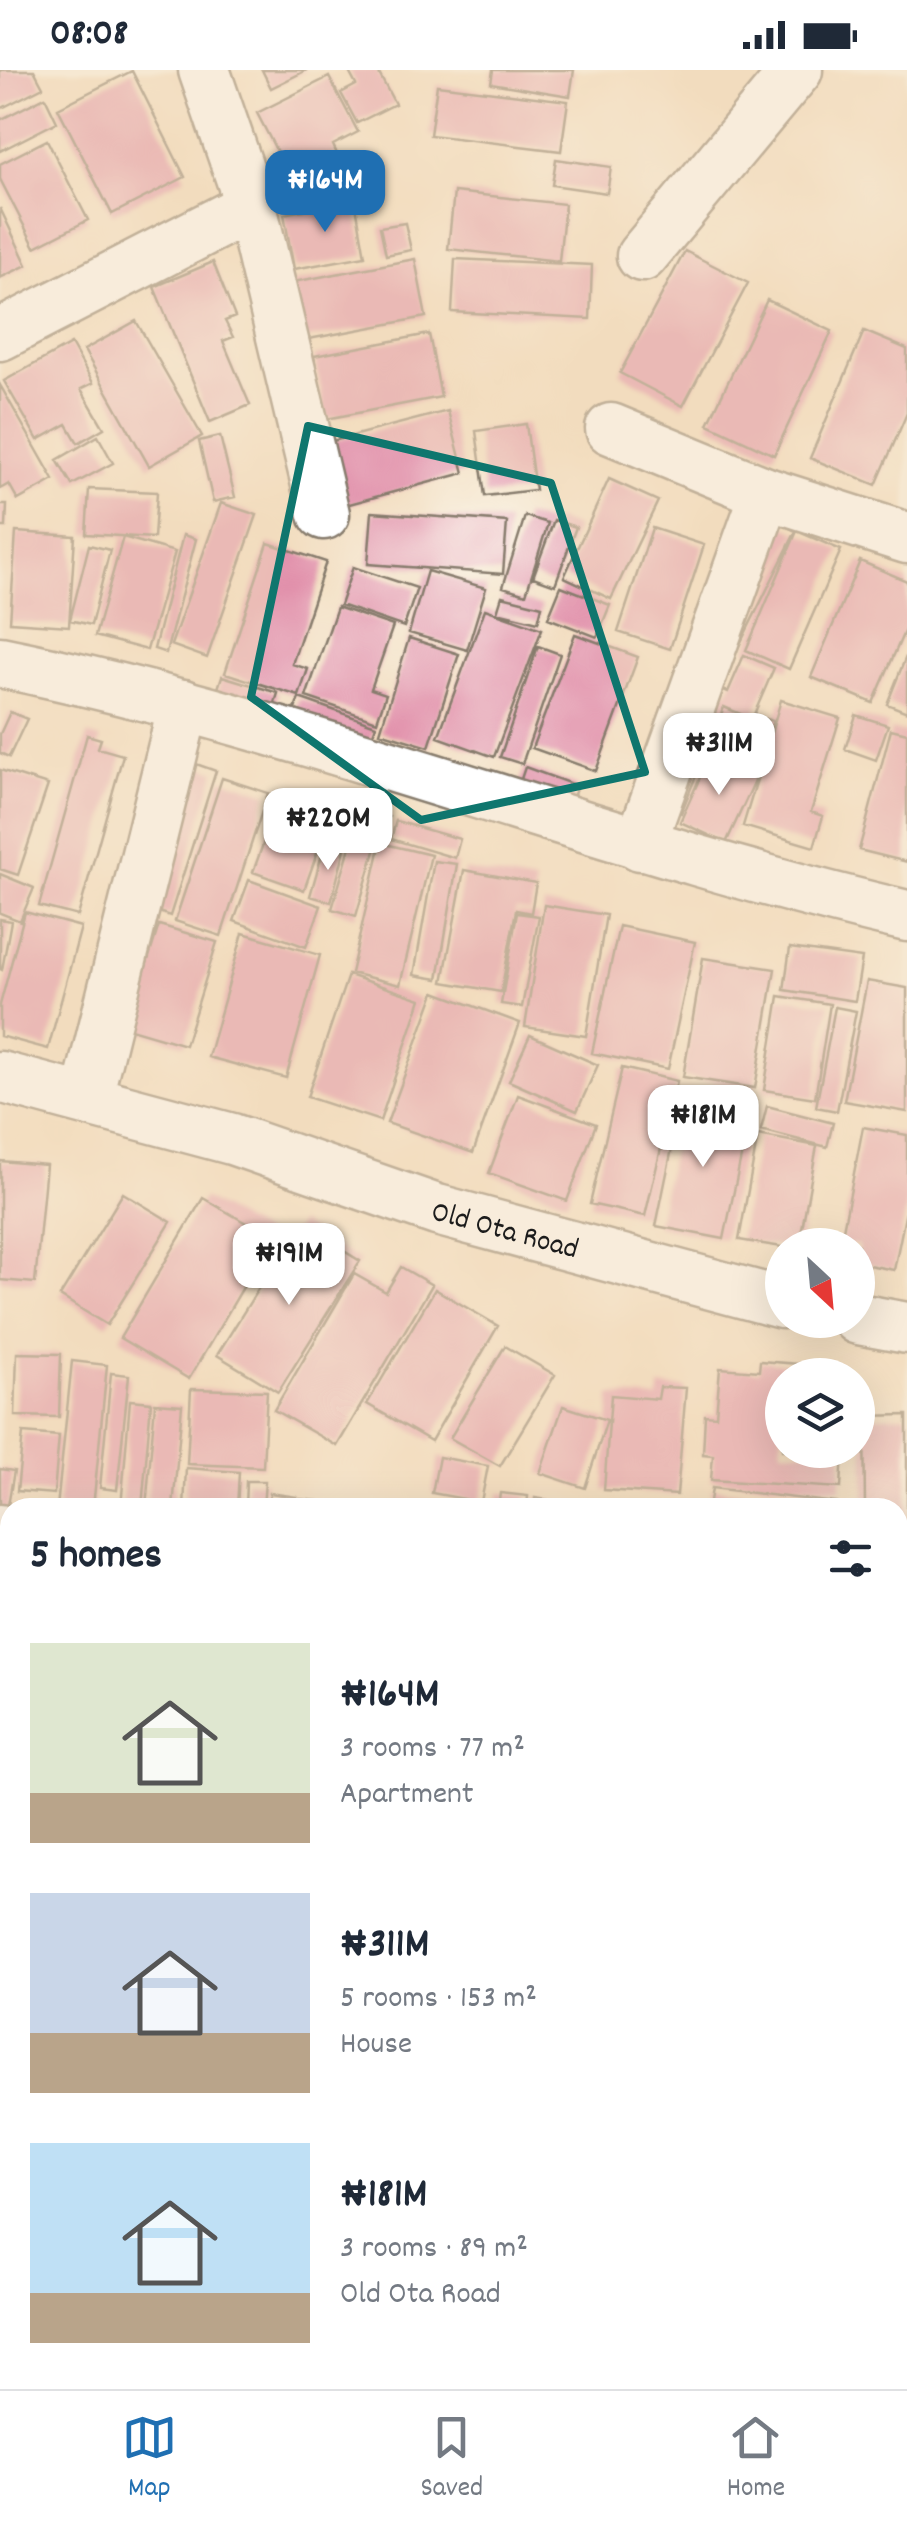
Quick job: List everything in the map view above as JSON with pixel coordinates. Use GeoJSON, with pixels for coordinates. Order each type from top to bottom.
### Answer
{"type":"FeatureCollection","features":[{"type":"Feature","properties":{"kind":"street"},"geometry":{"type":"LineString","coordinates":[[204,70],[251,206],[324,514]]}},
{"type":"Feature","properties":{"kind":"street"},"geometry":{"type":"LineString","coordinates":[[642,256],[797,70]]}},
{"type":"Feature","properties":{"kind":"street"},"geometry":{"type":"LineString","coordinates":[[0,335],[251,206]]}},
{"type":"Feature","properties":{"kind":"street"},"geometry":{"type":"LineString","coordinates":[[612,428],[766,493],[907,538]]}},
{"type":"Feature","properties":{"kind":"street"},"geometry":{"type":"LineString","coordinates":[[640,845],[766,493]]}},
{"type":"Feature","properties":{"kind":"street"},"geometry":{"type":"LineString","coordinates":[[0,662],[95,680],[640,845],[907,916]]}},
{"type":"Feature","properties":{"kind":"street"},"geometry":{"type":"LineString","coordinates":[[87,1097],[184,705]]}},
{"type":"Feature","properties":{"kind":"street","name":"Old Ota Road"},"geometry":{"type":"LineString","coordinates":[[0,1077],[87,1097],[232,1139],[437,1210],[765,1299]]}},
{"type":"Feature","properties":{"kind":"street"},"geometry":{"type":"LineString","coordinates":[[875,1322],[907,1328]]}},
{"type":"Feature","properties":{"kind":"highlighted area"},"geometry":{"type":"Polygon","coordinates":[[[308,426],[551,483],[645,772],[421,820],[251,697],[308,426]]]}},
{"type":"Feature","properties":{"kind":"building"},"geometry":{"type":"Polygon","coordinates":[[[0,70],[34,70],[43,87],[0,109],[0,70]]]}},
{"type":"Feature","properties":{"kind":"building"},"geometry":{"type":"Polygon","coordinates":[[[262,70],[307,70],[271,88],[262,70]]]}},
{"type":"Feature","properties":{"kind":"building"},"geometry":{"type":"Polygon","coordinates":[[[348,70],[377,70],[395,104],[357,123],[341,93],[356,85],[348,70]]]}},
{"type":"Feature","properties":{"kind":"building"},"geometry":{"type":"Polygon","coordinates":[[[493,70],[574,70],[570,96],[491,83],[493,70]]]}},
{"type":"Feature","properties":{"kind":"building"},"geometry":{"type":"Polygon","coordinates":[[[132,71],[185,177],[112,214],[58,108],[132,71]]]}},
{"type":"Feature","properties":{"kind":"building"},"geometry":{"type":"Polygon","coordinates":[[[329,77],[358,132],[333,145],[337,154],[291,179],[257,113],[329,77]]]}},
{"type":"Feature","properties":{"kind":"building"},"geometry":{"type":"Polygon","coordinates":[[[437,85],[568,101],[561,151],[430,135],[437,85]]]}},
{"type":"Feature","properties":{"kind":"building"},"geometry":{"type":"Polygon","coordinates":[[[45,97],[57,122],[0,151],[0,120],[45,97]]]}},
{"type":"Feature","properties":{"kind":"building"},"geometry":{"type":"Polygon","coordinates":[[[47,140],[88,220],[35,247],[0,179],[0,164],[47,140]]]}},
{"type":"Feature","properties":{"kind":"building"},"geometry":{"type":"Polygon","coordinates":[[[556,159],[611,167],[607,193],[552,185],[556,159]]]}},
{"type":"Feature","properties":{"kind":"building"},"geometry":{"type":"Polygon","coordinates":[[[454,192],[565,204],[559,261],[448,249],[454,192]]]}},
{"type":"Feature","properties":{"kind":"building"},"geometry":{"type":"Polygon","coordinates":[[[355,200],[365,256],[294,269],[284,214],[355,200]]]}},
{"type":"Feature","properties":{"kind":"building"},"geometry":{"type":"Polygon","coordinates":[[[0,208],[27,265],[0,278],[0,208]]]}},
{"type":"Feature","properties":{"kind":"building"},"geometry":{"type":"Polygon","coordinates":[[[405,223],[411,250],[386,255],[380,227],[405,223]]]}},
{"type":"Feature","properties":{"kind":"building"},"geometry":{"type":"Polygon","coordinates":[[[685,251],[748,283],[683,406],[620,373],[685,251]]]}},
{"type":"Feature","properties":{"kind":"building"},"geometry":{"type":"Polygon","coordinates":[[[415,259],[426,317],[298,341],[288,283],[415,259]]]}},
{"type":"Feature","properties":{"kind":"building"},"geometry":{"type":"Polygon","coordinates":[[[455,259],[592,265],[590,319],[452,312],[455,259]]]}},
{"type":"Feature","properties":{"kind":"building"},"geometry":{"type":"Polygon","coordinates":[[[213,262],[235,317],[225,321],[233,337],[223,341],[250,405],[210,422],[154,287],[213,262]]]}},
{"type":"Feature","properties":{"kind":"building"},"geometry":{"type":"Polygon","coordinates":[[[767,300],[832,331],[774,455],[708,424],[767,300]]]}},
{"type":"Feature","properties":{"kind":"building"},"geometry":{"type":"Polygon","coordinates":[[[136,321],[202,436],[149,466],[84,350],[136,321]]]}},
{"type":"Feature","properties":{"kind":"building"},"geometry":{"type":"Polygon","coordinates":[[[864,331],[907,349],[907,413],[876,485],[810,458],[864,331]]]}},
{"type":"Feature","properties":{"kind":"building"},"geometry":{"type":"Polygon","coordinates":[[[429,334],[441,397],[326,419],[314,356],[429,334]]]}},
{"type":"Feature","properties":{"kind":"building"},"geometry":{"type":"Polygon","coordinates":[[[71,344],[93,383],[81,389],[104,428],[78,443],[67,424],[38,440],[4,381],[71,344]]]}},
{"type":"Feature","properties":{"kind":"building"},"geometry":{"type":"Polygon","coordinates":[[[0,385],[54,480],[18,500],[9,484],[0,489],[0,385]]]}},
{"type":"Feature","properties":{"kind":"building"},"geometry":{"type":"Polygon","coordinates":[[[448,411],[464,473],[342,506],[325,443],[448,411]]]}},
{"type":"Feature","properties":{"kind":"building"},"geometry":{"type":"Polygon","coordinates":[[[526,424],[535,490],[485,496],[476,431],[526,424]]]}},
{"type":"Feature","properties":{"kind":"building"},"geometry":{"type":"Polygon","coordinates":[[[98,436],[113,463],[72,485],[57,460],[98,436]]]}},
{"type":"Feature","properties":{"kind":"building"},"geometry":{"type":"Polygon","coordinates":[[[220,436],[235,497],[213,502],[199,441],[220,436]]]}},
{"type":"Feature","properties":{"kind":"building"},"geometry":{"type":"Polygon","coordinates":[[[609,479],[658,501],[611,599],[564,577],[609,479]]]}},
{"type":"Feature","properties":{"kind":"building"},"geometry":{"type":"Polygon","coordinates":[[[89,489],[157,492],[154,538],[86,534],[89,489]]]}},
{"type":"Feature","properties":{"kind":"building"},"geometry":{"type":"Polygon","coordinates":[[[221,503],[257,515],[207,658],[171,645],[221,503]]]}},
{"type":"Feature","properties":{"kind":"building"},"geometry":{"type":"Polygon","coordinates":[[[0,505],[7,505],[6,527],[0,527],[0,505]]]}},
{"type":"Feature","properties":{"kind":"building"},"geometry":{"type":"Polygon","coordinates":[[[372,512],[507,522],[503,574],[368,564],[372,512]]]}},
{"type":"Feature","properties":{"kind":"building"},"geometry":{"type":"Polygon","coordinates":[[[525,516],[548,523],[526,594],[503,587],[525,516]]]}},
{"type":"Feature","properties":{"kind":"building"},"geometry":{"type":"Polygon","coordinates":[[[554,520],[576,527],[555,585],[533,577],[554,520]]]}},
{"type":"Feature","properties":{"kind":"building"},"geometry":{"type":"Polygon","coordinates":[[[777,522],[796,531],[738,648],[720,639],[777,522]]]}},
{"type":"Feature","properties":{"kind":"building"},"geometry":{"type":"Polygon","coordinates":[[[652,528],[704,545],[670,649],[618,632],[652,528]]]}},
{"type":"Feature","properties":{"kind":"building"},"geometry":{"type":"Polygon","coordinates":[[[797,531],[841,550],[789,669],[746,650],[797,531]]]}},
{"type":"Feature","properties":{"kind":"building"},"geometry":{"type":"Polygon","coordinates":[[[16,532],[75,536],[69,626],[10,622],[16,532]]]}},
{"type":"Feature","properties":{"kind":"building"},"geometry":{"type":"Polygon","coordinates":[[[183,535],[196,539],[166,653],[154,649],[183,535]]]}},
{"type":"Feature","properties":{"kind":"building"},"geometry":{"type":"Polygon","coordinates":[[[123,537],[175,552],[147,650],[95,636],[123,537]]]}},
{"type":"Feature","properties":{"kind":"building"},"geometry":{"type":"Polygon","coordinates":[[[268,543],[326,562],[292,664],[308,669],[299,696],[225,673],[268,543]]]}},
{"type":"Feature","properties":{"kind":"building"},"geometry":{"type":"Polygon","coordinates":[[[89,545],[110,550],[91,625],[70,620],[89,545]]]}},
{"type":"Feature","properties":{"kind":"building"},"geometry":{"type":"Polygon","coordinates":[[[860,561],[907,581],[907,625],[873,703],[811,677],[860,561]]]}},
{"type":"Feature","properties":{"kind":"building"},"geometry":{"type":"Polygon","coordinates":[[[353,567],[417,588],[404,627],[340,605],[353,567]]]}},
{"type":"Feature","properties":{"kind":"building"},"geometry":{"type":"Polygon","coordinates":[[[427,571],[486,588],[467,650],[409,633],[427,571]]]}},
{"type":"Feature","properties":{"kind":"building"},"geometry":{"type":"Polygon","coordinates":[[[561,586],[610,605],[597,637],[548,618],[561,586]]]}},
{"type":"Feature","properties":{"kind":"building"},"geometry":{"type":"Polygon","coordinates":[[[502,596],[542,606],[538,622],[497,612],[502,596]]]}},
{"type":"Feature","properties":{"kind":"building"},"geometry":{"type":"Polygon","coordinates":[[[337,607],[393,626],[371,689],[386,694],[377,721],[306,697],[337,607]]]}},
{"type":"Feature","properties":{"kind":"building"},"geometry":{"type":"Polygon","coordinates":[[[485,609],[542,629],[494,757],[438,737],[485,609]]]}},
{"type":"Feature","properties":{"kind":"building"},"geometry":{"type":"Polygon","coordinates":[[[575,634],[638,657],[596,771],[532,748],[575,634]]]}},
{"type":"Feature","properties":{"kind":"building"},"geometry":{"type":"Polygon","coordinates":[[[409,638],[459,654],[429,747],[380,732],[409,638]]]}},
{"type":"Feature","properties":{"kind":"building"},"geometry":{"type":"Polygon","coordinates":[[[538,646],[560,654],[522,764],[500,757],[538,646]]]}},
{"type":"Feature","properties":{"kind":"building"},"geometry":{"type":"Polygon","coordinates":[[[907,654],[907,712],[887,704],[907,654]]]}},
{"type":"Feature","properties":{"kind":"building"},"geometry":{"type":"Polygon","coordinates":[[[744,655],[774,668],[752,719],[724,707],[681,813],[658,804],[706,683],[728,692],[744,655]]]}},
{"type":"Feature","properties":{"kind":"building"},"geometry":{"type":"Polygon","coordinates":[[[222,676],[278,693],[268,727],[211,710],[222,676]]]}},
{"type":"Feature","properties":{"kind":"building"},"geometry":{"type":"Polygon","coordinates":[[[299,698],[376,725],[364,759],[287,732],[299,698]]]}},
{"type":"Feature","properties":{"kind":"building"},"geometry":{"type":"Polygon","coordinates":[[[781,700],[840,718],[811,812],[823,816],[814,847],[743,826],[781,700]]]}},
{"type":"Feature","properties":{"kind":"building"},"geometry":{"type":"Polygon","coordinates":[[[10,712],[27,719],[9,757],[0,753],[0,734],[10,712]]]}},
{"type":"Feature","properties":{"kind":"building"},"geometry":{"type":"Polygon","coordinates":[[[856,715],[888,725],[876,760],[845,749],[856,715]]]}},
{"type":"Feature","properties":{"kind":"building"},"geometry":{"type":"Polygon","coordinates":[[[755,716],[773,721],[756,769],[738,763],[755,716]]]}},
{"type":"Feature","properties":{"kind":"building"},"geometry":{"type":"Polygon","coordinates":[[[891,729],[907,733],[907,862],[859,850],[891,729]]]}},
{"type":"Feature","properties":{"kind":"building"},"geometry":{"type":"Polygon","coordinates":[[[87,735],[101,739],[98,748],[123,755],[78,916],[39,906],[87,735]]]}},
{"type":"Feature","properties":{"kind":"building"},"geometry":{"type":"Polygon","coordinates":[[[711,753],[758,774],[726,843],[680,822],[711,753]]]}},
{"type":"Feature","properties":{"kind":"building"},"geometry":{"type":"Polygon","coordinates":[[[185,760],[216,771],[170,916],[138,905],[185,760]]]}},
{"type":"Feature","properties":{"kind":"building"},"geometry":{"type":"Polygon","coordinates":[[[525,767],[577,786],[570,806],[518,788],[525,767]]]}},
{"type":"Feature","properties":{"kind":"building"},"geometry":{"type":"Polygon","coordinates":[[[0,770],[48,785],[18,875],[0,869],[0,770]]]}},
{"type":"Feature","properties":{"kind":"building"},"geometry":{"type":"Polygon","coordinates":[[[222,778],[268,793],[221,936],[175,921],[222,778]]]}},
{"type":"Feature","properties":{"kind":"building"},"geometry":{"type":"Polygon","coordinates":[[[330,795],[389,817],[381,837],[322,816],[330,795]]]}},
{"type":"Feature","properties":{"kind":"building"},"geometry":{"type":"Polygon","coordinates":[[[276,808],[327,825],[304,890],[253,872],[276,808]]]}},
{"type":"Feature","properties":{"kind":"building"},"geometry":{"type":"Polygon","coordinates":[[[396,821],[460,839],[455,858],[391,839],[396,821]]]}},
{"type":"Feature","properties":{"kind":"building"},"geometry":{"type":"Polygon","coordinates":[[[353,837],[377,844],[356,916],[332,909],[353,837]]]}},
{"type":"Feature","properties":{"kind":"building"},"geometry":{"type":"Polygon","coordinates":[[[381,843],[431,855],[400,985],[351,973],[381,843]]]}},
{"type":"Feature","properties":{"kind":"building"},"geometry":{"type":"Polygon","coordinates":[[[325,844],[345,849],[331,902],[310,896],[325,844]]]}},
{"type":"Feature","properties":{"kind":"building"},"geometry":{"type":"Polygon","coordinates":[[[434,861],[457,864],[438,979],[414,975],[434,861]]]}},
{"type":"Feature","properties":{"kind":"building"},"geometry":{"type":"Polygon","coordinates":[[[464,870],[536,883],[531,913],[516,910],[501,992],[443,982],[464,870]]]}},
{"type":"Feature","properties":{"kind":"building"},"geometry":{"type":"Polygon","coordinates":[[[0,874],[34,888],[20,921],[0,913],[0,874]]]}},
{"type":"Feature","properties":{"kind":"building"},"geometry":{"type":"Polygon","coordinates":[[[249,880],[321,906],[306,947],[234,921],[249,880]]]}},
{"type":"Feature","properties":{"kind":"building"},"geometry":{"type":"Polygon","coordinates":[[[544,905],[606,915],[586,1036],[525,1027],[544,905]]]}},
{"type":"Feature","properties":{"kind":"building"},"geometry":{"type":"Polygon","coordinates":[[[25,912],[81,927],[48,1049],[0,1036],[0,1005],[25,912]]]}},
{"type":"Feature","properties":{"kind":"building"},"geometry":{"type":"Polygon","coordinates":[[[517,913],[539,916],[522,1007],[501,1004],[517,913]]]}},
{"type":"Feature","properties":{"kind":"building"},"geometry":{"type":"Polygon","coordinates":[[[0,919],[11,921],[2,970],[0,969],[0,919]]]}},
{"type":"Feature","properties":{"kind":"building"},"geometry":{"type":"Polygon","coordinates":[[[159,925],[217,942],[185,1045],[127,1028],[159,925]]]}},
{"type":"Feature","properties":{"kind":"building"},"geometry":{"type":"Polygon","coordinates":[[[619,926],[695,942],[668,1069],[592,1053],[619,926]]]}},
{"type":"Feature","properties":{"kind":"building"},"geometry":{"type":"Polygon","coordinates":[[[243,933],[320,955],[286,1078],[208,1057],[243,933]]]}},
{"type":"Feature","properties":{"kind":"building"},"geometry":{"type":"Polygon","coordinates":[[[790,948],[862,958],[855,1001],[784,990],[790,948]]]}},
{"type":"Feature","properties":{"kind":"building"},"geometry":{"type":"Polygon","coordinates":[[[703,958],[775,969],[755,1088],[683,1077],[703,958]]]}},
{"type":"Feature","properties":{"kind":"building"},"geometry":{"type":"Polygon","coordinates":[[[348,975],[421,999],[380,1121],[307,1097],[348,975]]]}},
{"type":"Feature","properties":{"kind":"building"},"geometry":{"type":"Polygon","coordinates":[[[867,981],[907,988],[907,1112],[844,1101],[867,981]]]}},
{"type":"Feature","properties":{"kind":"building"},"geometry":{"type":"Polygon","coordinates":[[[435,992],[520,1023],[473,1153],[387,1123],[435,992]]]}},
{"type":"Feature","properties":{"kind":"building"},"geometry":{"type":"Polygon","coordinates":[[[779,996],[830,1004],[815,1098],[764,1090],[779,996]]]}},
{"type":"Feature","properties":{"kind":"building"},"geometry":{"type":"Polygon","coordinates":[[[835,1007],[856,1011],[837,1111],[816,1107],[835,1007]]]}},
{"type":"Feature","properties":{"kind":"building"},"geometry":{"type":"Polygon","coordinates":[[[530,1035],[598,1065],[577,1111],[509,1081],[530,1035]]]}},
{"type":"Feature","properties":{"kind":"building"},"geometry":{"type":"Polygon","coordinates":[[[622,1068],[677,1081],[645,1216],[590,1204],[622,1068]]]}},
{"type":"Feature","properties":{"kind":"building"},"geometry":{"type":"Polygon","coordinates":[[[518,1095],[596,1124],[567,1201],[489,1173],[518,1095]]]}},
{"type":"Feature","properties":{"kind":"building"},"geometry":{"type":"Polygon","coordinates":[[[682,1100],[750,1114],[724,1239],[656,1226],[682,1100]]]}},
{"type":"Feature","properties":{"kind":"building"},"geometry":{"type":"Polygon","coordinates":[[[767,1106],[833,1123],[827,1147],[761,1130],[767,1106]]]}},
{"type":"Feature","properties":{"kind":"building"},"geometry":{"type":"Polygon","coordinates":[[[863,1127],[907,1135],[907,1206],[894,1270],[875,1266],[875,1228],[843,1228],[863,1127]]]}},
{"type":"Feature","properties":{"kind":"building"},"geometry":{"type":"Polygon","coordinates":[[[758,1135],[817,1146],[802,1228],[765,1228],[765,1244],[739,1240],[758,1135]]]}},
{"type":"Feature","properties":{"kind":"building"},"geometry":{"type":"Polygon","coordinates":[[[0,1161],[46,1165],[35,1283],[0,1280],[0,1161]]]}},
{"type":"Feature","properties":{"kind":"building"},"geometry":{"type":"Polygon","coordinates":[[[123,1193],[171,1222],[107,1325],[60,1296],[123,1193]]]}},
{"type":"Feature","properties":{"kind":"building"},"geometry":{"type":"Polygon","coordinates":[[[203,1198],[272,1238],[189,1379],[120,1338],[203,1198]]]}},
{"type":"Feature","properties":{"kind":"building"},"geometry":{"type":"Polygon","coordinates":[[[299,1223],[360,1261],[278,1392],[217,1355],[299,1223]]]}},
{"type":"Feature","properties":{"kind":"building"},"geometry":{"type":"Polygon","coordinates":[[[401,1267],[432,1285],[337,1446],[274,1410],[354,1274],[386,1292],[401,1267]]]}},
{"type":"Feature","properties":{"kind":"building"},"geometry":{"type":"Polygon","coordinates":[[[435,1289],[498,1326],[431,1441],[367,1404],[435,1289]]]}},
{"type":"Feature","properties":{"kind":"building"},"geometry":{"type":"Polygon","coordinates":[[[505,1346],[555,1375],[500,1466],[450,1438],[505,1346]]]}},
{"type":"Feature","properties":{"kind":"building"},"geometry":{"type":"Polygon","coordinates":[[[17,1353],[61,1354],[59,1417],[15,1416],[17,1353]]]}},
{"type":"Feature","properties":{"kind":"building"},"geometry":{"type":"Polygon","coordinates":[[[72,1361],[107,1365],[94,1498],[58,1498],[72,1361]]]}},
{"type":"Feature","properties":{"kind":"building"},"geometry":{"type":"Polygon","coordinates":[[[760,1361],[765,1361],[765,1468],[842,1468],[841,1488],[711,1480],[713,1455],[703,1454],[705,1415],[716,1416],[720,1368],[759,1371],[760,1361]]]}},
{"type":"Feature","properties":{"kind":"building"},"geometry":{"type":"Polygon","coordinates":[[[111,1373],[129,1375],[117,1490],[100,1488],[111,1373]]]}},
{"type":"Feature","properties":{"kind":"building"},"geometry":{"type":"Polygon","coordinates":[[[660,1387],[686,1388],[677,1495],[604,1490],[611,1395],[658,1399],[660,1387]]]}},
{"type":"Feature","properties":{"kind":"building"},"geometry":{"type":"Polygon","coordinates":[[[191,1389],[267,1391],[263,1467],[187,1464],[191,1389]]]}},
{"type":"Feature","properties":{"kind":"building"},"geometry":{"type":"Polygon","coordinates":[[[130,1400],[151,1402],[143,1498],[122,1498],[130,1400]]]}},
{"type":"Feature","properties":{"kind":"building"},"geometry":{"type":"Polygon","coordinates":[[[155,1403],[182,1405],[174,1498],[147,1498],[155,1403]]]}},
{"type":"Feature","properties":{"kind":"building"},"geometry":{"type":"Polygon","coordinates":[[[563,1406],[607,1420],[585,1488],[540,1473],[563,1406]]]}},
{"type":"Feature","properties":{"kind":"building"},"geometry":{"type":"Polygon","coordinates":[[[907,1415],[907,1498],[865,1498],[865,1468],[875,1468],[875,1416],[907,1415]]]}},
{"type":"Feature","properties":{"kind":"building"},"geometry":{"type":"Polygon","coordinates":[[[23,1433],[59,1436],[54,1494],[17,1491],[23,1433]]]}},
{"type":"Feature","properties":{"kind":"building"},"geometry":{"type":"Polygon","coordinates":[[[439,1457],[488,1466],[482,1498],[432,1493],[439,1457]]]}},
{"type":"Feature","properties":{"kind":"building"},"geometry":{"type":"Polygon","coordinates":[[[186,1468],[239,1472],[238,1498],[184,1498],[186,1468]]]}},
{"type":"Feature","properties":{"kind":"building"},"geometry":{"type":"Polygon","coordinates":[[[0,1469],[14,1471],[9,1498],[0,1498],[0,1469]]]}},
{"type":"Feature","properties":{"kind":"building"},"geometry":{"type":"Polygon","coordinates":[[[246,1481],[265,1481],[264,1498],[245,1498],[246,1481]]]}},
{"type":"Feature","properties":{"kind":"building"},"geometry":{"type":"Polygon","coordinates":[[[712,1488],[795,1498],[710,1498],[712,1488]]]}},
{"type":"Feature","properties":{"kind":"building"},"geometry":{"type":"Polygon","coordinates":[[[270,1493],[297,1497],[297,1498],[269,1498],[270,1493]]]}},
{"type":"Feature","properties":{"kind":"building"},"geometry":{"type":"Polygon","coordinates":[[[500,1493],[528,1496],[528,1498],[499,1498],[500,1493]]]}}]}
